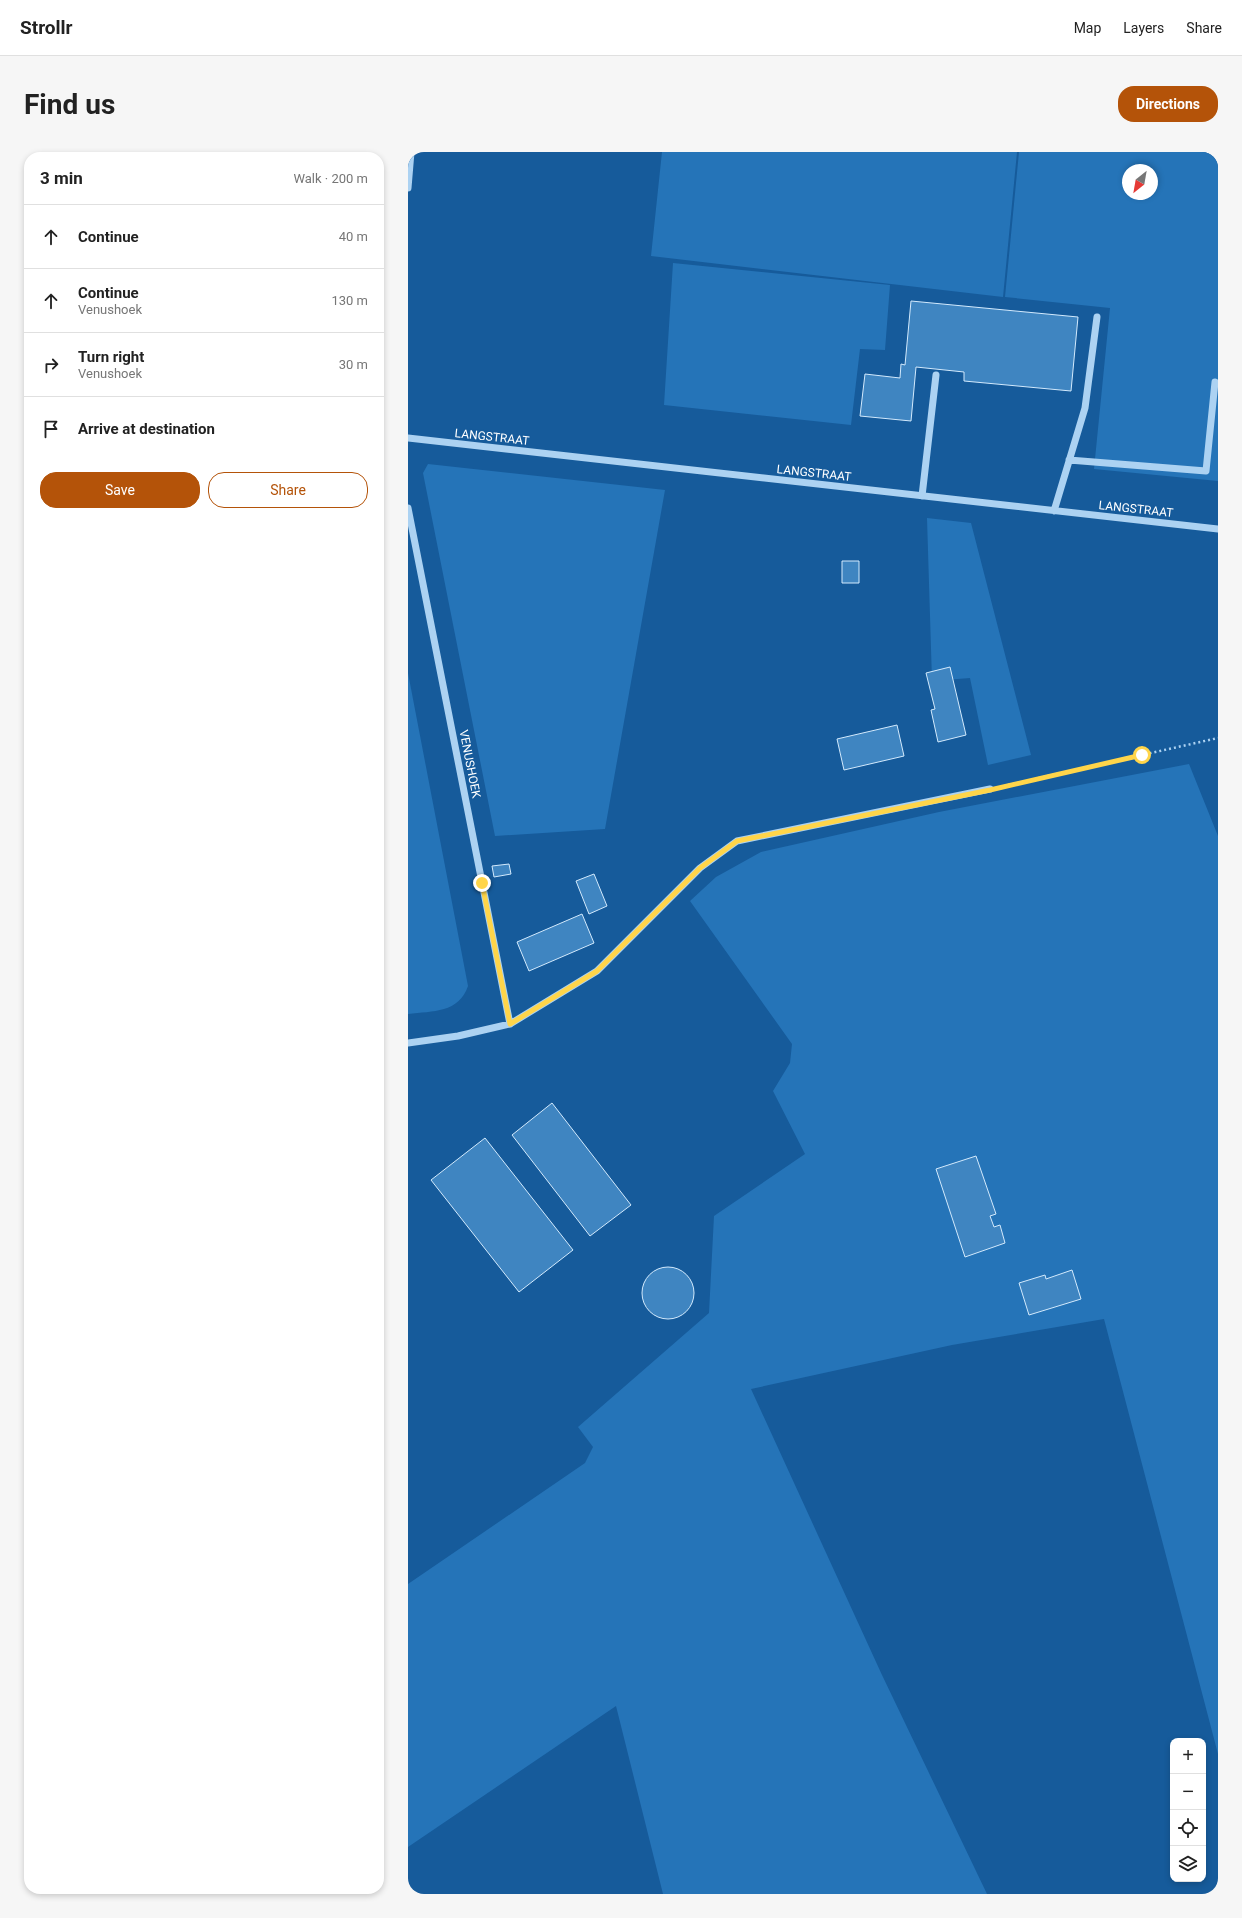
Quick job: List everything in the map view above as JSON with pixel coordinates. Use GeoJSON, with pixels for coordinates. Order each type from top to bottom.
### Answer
{"type":"FeatureCollection","features":[{"type":"Feature","properties":{"kind":"street"},"geometry":{"type":"LineString","coordinates":[[408,188],[411,152]]}},
{"type":"Feature","properties":{"kind":"street"},"geometry":{"type":"LineString","coordinates":[[1054,511],[1085,408],[1096,317]]}},
{"type":"Feature","properties":{"kind":"street"},"geometry":{"type":"LineString","coordinates":[[922,496],[936,375]]}},
{"type":"Feature","properties":{"kind":"street"},"geometry":{"type":"LineString","coordinates":[[1069,460],[1206,471],[1215,382]]}},
{"type":"Feature","properties":{"kind":"street","name":"LANGSTRAAT"},"geometry":{"type":"LineString","coordinates":[[408,438],[1218,529]]}},
{"type":"Feature","properties":{"kind":"street","name":"VENUSHOEK"},"geometry":{"type":"LineString","coordinates":[[408,508],[510,1024]]}},
{"type":"Feature","properties":{"kind":"street"},"geometry":{"type":"LineString","coordinates":[[408,1043],[458,1036],[510,1024],[597,971],[700,868],[737,841],[990,790]]}},
{"type":"Feature","properties":{"kind":"path"},"geometry":{"type":"LineString","coordinates":[[990,790],[1218,738]]}},
{"type":"Feature","properties":{"kind":"shaded area"},"geometry":{"type":"Polygon","coordinates":[[[662,152],[1017,152],[1003,297],[651,256],[662,152]]]}},
{"type":"Feature","properties":{"kind":"shaded area"},"geometry":{"type":"Polygon","coordinates":[[[1019,152],[1218,152],[1218,481],[1094,469],[1110,308],[1005,297],[1019,152]]]}},
{"type":"Feature","properties":{"kind":"shaded area"},"geometry":{"type":"Polygon","coordinates":[[[673,263],[890,285],[885,350],[860,349],[851,425],[664,405],[673,263]]]}},
{"type":"Feature","properties":{"kind":"shaded area"},"geometry":{"type":"Polygon","coordinates":[[[428,464],[665,490],[605,829],[495,836],[423,473],[428,464]]]}},
{"type":"Feature","properties":{"kind":"shaded area"},"geometry":{"type":"Polygon","coordinates":[[[927,518],[971,523],[1031,755],[988,765],[970,678],[932,681],[927,518]]]}},
{"type":"Feature","properties":{"kind":"shaded area"},"geometry":{"type":"Polygon","coordinates":[[[408,673],[468,986],[464,995],[452,1006],[436,1011],[408,1014],[408,673]]]}},
{"type":"Feature","properties":{"kind":"shaded area"},"geometry":{"type":"Polygon","coordinates":[[[1189,764],[1218,836],[1218,1754],[1104,1319],[952,1345],[751,1389],[882,1675],[987,1894],[663,1894],[616,1706],[408,1847],[408,1584],[585,1463],[593,1447],[578,1427],[709,1313],[714,1216],[805,1154],[773,1091],[790,1063],[792,1044],[690,901],[716,877],[761,852],[939,812],[1189,764]]]}},
{"type":"Feature","properties":{"kind":"building"},"geometry":{"type":"Polygon","coordinates":[[[911,301],[1078,317],[1071,391],[964,381],[964,372],[916,367],[911,421],[860,416],[865,374],[900,378],[901,364],[905,365],[911,301]]]}},
{"type":"Feature","properties":{"kind":"building"},"geometry":{"type":"Polygon","coordinates":[[[842,561],[859,561],[859,583],[842,583],[842,561]]]}},
{"type":"Feature","properties":{"kind":"building"},"geometry":{"type":"Polygon","coordinates":[[[950,667],[966,735],[938,742],[931,710],[935,709],[926,673],[950,667]]]}},
{"type":"Feature","properties":{"kind":"building"},"geometry":{"type":"Polygon","coordinates":[[[897,725],[904,756],[844,770],[837,739],[897,725]]]}},
{"type":"Feature","properties":{"kind":"building"},"geometry":{"type":"Polygon","coordinates":[[[509,864],[511,874],[494,877],[492,866],[509,864]]]}},
{"type":"Feature","properties":{"kind":"building"},"geometry":{"type":"Polygon","coordinates":[[[594,874],[607,906],[589,914],[576,881],[594,874]]]}},
{"type":"Feature","properties":{"kind":"building"},"geometry":{"type":"Polygon","coordinates":[[[582,914],[594,943],[529,971],[517,942],[582,914]]]}},
{"type":"Feature","properties":{"kind":"building"},"geometry":{"type":"Polygon","coordinates":[[[552,1103],[631,1205],[590,1236],[512,1135],[552,1103]]]}},
{"type":"Feature","properties":{"kind":"building"},"geometry":{"type":"Polygon","coordinates":[[[485,1138],[573,1250],[519,1292],[431,1180],[485,1138]]]}},
{"type":"Feature","properties":{"kind":"building"},"geometry":{"type":"Polygon","coordinates":[[[976,1156],[996,1214],[990,1216],[994,1227],[1000,1225],[1005,1243],[965,1257],[936,1169],[976,1156]]]}},
{"type":"Feature","properties":{"kind":"building"},"geometry":{"type":"Polygon","coordinates":[[[668,1267],[682,1271],[690,1279],[694,1293],[690,1307],[682,1315],[668,1319],[654,1315],[646,1307],[642,1293],[646,1279],[654,1271],[668,1267]]]}},
{"type":"Feature","properties":{"kind":"building"},"geometry":{"type":"Polygon","coordinates":[[[1072,1270],[1081,1299],[1029,1315],[1019,1283],[1045,1275],[1046,1279],[1072,1270]]]}},
{"type":"Feature","properties":{"kind":"route"},"geometry":{"type":"LineString","coordinates":[[482,883],[510,1024],[597,971],[700,868],[737,841],[990,790],[1142,755]]}}]}
